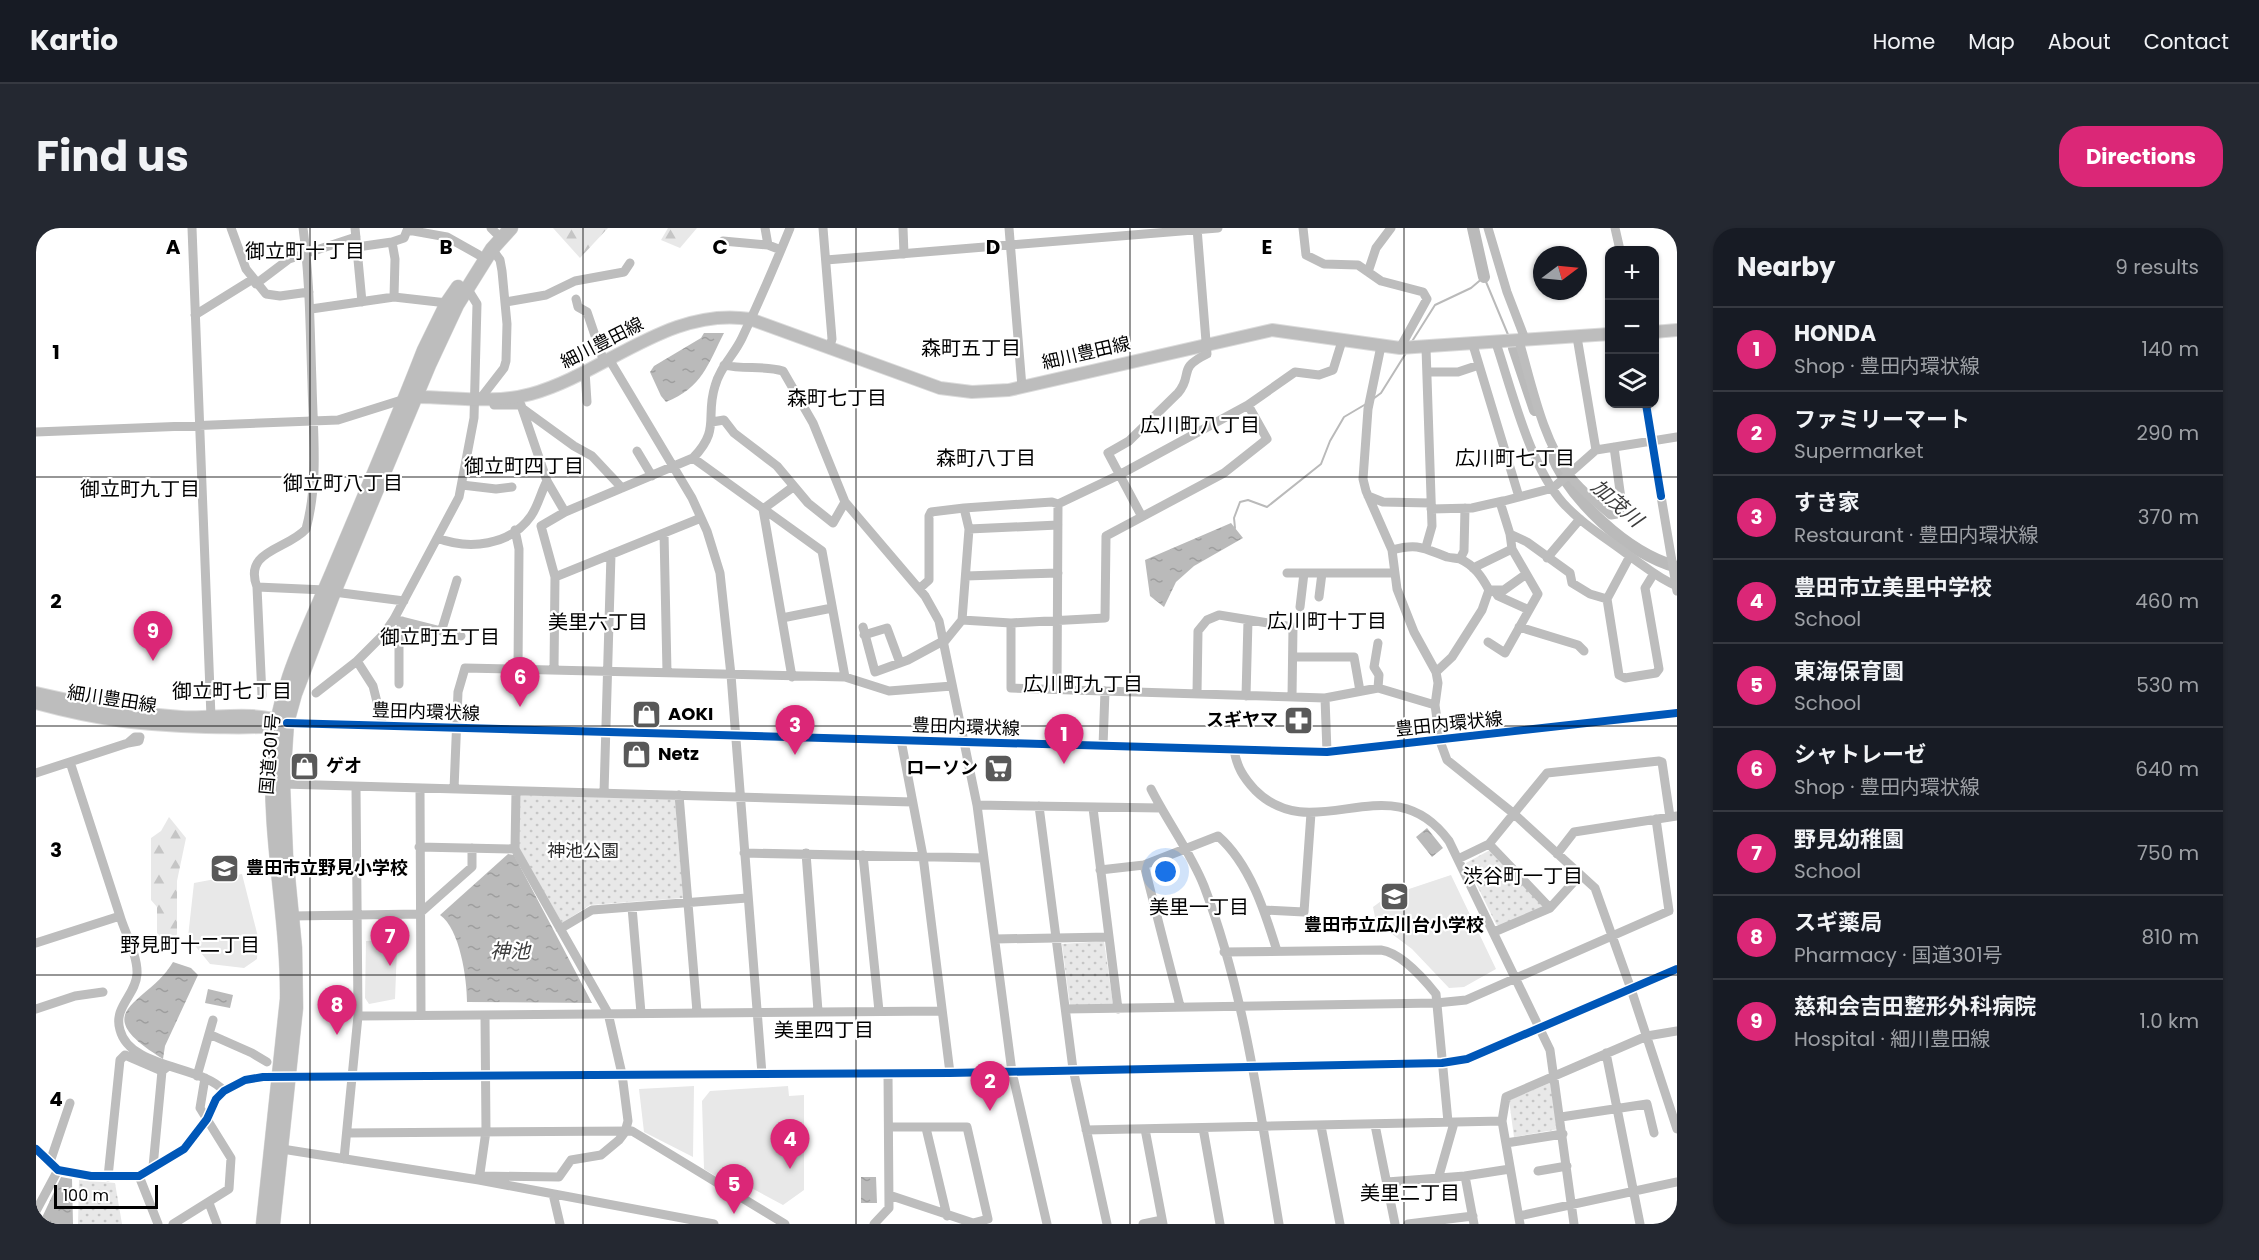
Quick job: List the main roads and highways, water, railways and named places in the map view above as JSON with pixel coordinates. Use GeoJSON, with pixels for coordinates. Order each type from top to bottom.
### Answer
{"type":"FeatureCollection","features":[{"type":"Feature","properties":{"kind":"highway","name":"国道301号"},"geometry":{"type":"LineString","coordinates":[[273,1224],[282,1149],[287,964],[273,817],[273,753],[298,650],[329,591],[411,398],[447,303],[486,252],[511,228]]}},
{"type":"Feature","properties":{"kind":"highway","name":"国道301号"},"geometry":{"type":"LineString","coordinates":[[411,398],[496,230]]}},
{"type":"Feature","properties":{"kind":"highway","name":"国道301号"},"geometry":{"type":"LineString","coordinates":[[263,1224],[297,987],[281,723]]}},
{"type":"Feature","properties":{"kind":"main road","name":"細川豊田線"},"geometry":{"type":"LineString","coordinates":[[411,398],[514,398],[531,394],[553,387],[651,338],[703,320],[724,316],[750,319],[940,388],[987,392],[1022,387],[1206,343],[1272,330],[1400,348],[1473,345],[1605,334]]}},
{"type":"Feature","properties":{"kind":"main road"},"geometry":{"type":"LineString","coordinates":[[1659,332],[1677,330]]}},
{"type":"Feature","properties":{"kind":"main road","name":"細川豊田線"},"geometry":{"type":"LineString","coordinates":[[36,693],[111,710],[281,723]]}},
{"type":"Feature","properties":{"kind":"main road","name":"細川豊田線"},"geometry":{"type":"LineString","coordinates":[[36,703],[95,718],[129,723],[258,728],[281,723]]}},
{"type":"Feature","properties":{"kind":"water"},"geometry":{"type":"Polygon","coordinates":[[[704,333],[724,333],[708,365],[696,382],[688,390],[666,402],[650,372],[654,366],[701,338],[704,333]]]}},
{"type":"Feature","properties":{"kind":"water"},"geometry":{"type":"Polygon","coordinates":[[[1231,523],[1243,538],[1194,566],[1176,582],[1164,607],[1150,596],[1145,560],[1231,523]]]}},
{"type":"Feature","properties":{"kind":"water"},"geometry":{"type":"Polygon","coordinates":[[[1427,828],[1443,848],[1432,857],[1416,837],[1427,828]]]}},
{"type":"Feature","properties":{"kind":"water","name":"神池"},"geometry":{"type":"Polygon","coordinates":[[[508,854],[514,855],[592,1003],[467,1002],[461,955],[453,931],[440,915],[508,854]]]}},
{"type":"Feature","properties":{"kind":"water"},"geometry":{"type":"Polygon","coordinates":[[[173,962],[191,968],[198,975],[165,1046],[163,1059],[139,1043],[127,1029],[124,1018],[129,1008],[162,977],[173,962]]]}},
{"type":"Feature","properties":{"kind":"water"},"geometry":{"type":"Polygon","coordinates":[[[208,989],[233,995],[230,1008],[205,1003],[208,989]]]}},
{"type":"Feature","properties":{"kind":"water"},"geometry":{"type":"Polygon","coordinates":[[[61,1177],[72,1179],[73,1224],[39,1224],[61,1177]]]}},
{"type":"Feature","properties":{"kind":"water"},"geometry":{"type":"Polygon","coordinates":[[[861,1177],[876,1177],[877,1203],[861,1203],[861,1177]]]}},
{"type":"Feature","properties":{"kind":"waterway","name":"加茂川"},"geometry":{"type":"LineString","coordinates":[[1473,228],[1484,277]]}},
{"type":"Feature","properties":{"kind":"waterway"},"geometry":{"type":"LineString","coordinates":[[1411,343],[1435,305],[1471,288],[1484,277],[1509,337]]}},
{"type":"Feature","properties":{"kind":"waterway","name":"加茂川"},"geometry":{"type":"LineString","coordinates":[[1514,348],[1535,410]]}},
{"type":"Feature","properties":{"kind":"waterway"},"geometry":{"type":"LineString","coordinates":[[1373,399],[1381,393],[1406,353]]}},
{"type":"Feature","properties":{"kind":"waterway"},"geometry":{"type":"LineString","coordinates":[[1235,528],[1234,518],[1240,502],[1248,500],[1267,507],[1321,464],[1330,441],[1344,417],[1366,404]]}},
{"type":"Feature","properties":{"kind":"waterway","name":"加茂川"},"geometry":{"type":"LineString","coordinates":[[1551,452],[1572,488],[1602,522],[1639,550],[1677,567]]}},
{"type":"Feature","properties":{"kind":"place","name":"慈和会吉田整形外科病院"},"geometry":{"type":"Point","coordinates":[153,661]}},
{"type":"Feature","properties":{"kind":"place","name":"シャトレーゼ"},"geometry":{"type":"Point","coordinates":[520,707]}},
{"type":"Feature","properties":{"kind":"place","name":"AOKI"},"geometry":{"type":"Point","coordinates":[647,714]}},
{"type":"Feature","properties":{"kind":"place","name":"スギヤマ"},"geometry":{"type":"Point","coordinates":[1299,720]}},
{"type":"Feature","properties":{"kind":"place","name":"Netz"},"geometry":{"type":"Point","coordinates":[637,754]}},
{"type":"Feature","properties":{"kind":"place","name":"すき家"},"geometry":{"type":"Point","coordinates":[795,755]}},
{"type":"Feature","properties":{"kind":"place","name":"HONDA"},"geometry":{"type":"Point","coordinates":[1064,764]}},
{"type":"Feature","properties":{"kind":"place","name":"ゲオ"},"geometry":{"type":"Point","coordinates":[305,766]}},
{"type":"Feature","properties":{"kind":"place","name":"ローソン"},"geometry":{"type":"Point","coordinates":[999,768]}},
{"type":"Feature","properties":{"kind":"place","name":"豊田市立野見小学校"},"geometry":{"type":"Point","coordinates":[225,868]}},
{"type":"Feature","properties":{"kind":"place","name":"豊田市立広川台小学校"},"geometry":{"type":"Point","coordinates":[1394,896]}},
{"type":"Feature","properties":{"kind":"place","name":"野見幼稚園"},"geometry":{"type":"Point","coordinates":[390,966]}},
{"type":"Feature","properties":{"kind":"place","name":"スギ薬局"},"geometry":{"type":"Point","coordinates":[337,1035]}},
{"type":"Feature","properties":{"kind":"place","name":"ファミリーマート"},"geometry":{"type":"Point","coordinates":[990,1111]}},
{"type":"Feature","properties":{"kind":"place","name":"豊田市立美里中学校"},"geometry":{"type":"Point","coordinates":[790,1169]}},
{"type":"Feature","properties":{"kind":"place","name":"東海保育園"},"geometry":{"type":"Point","coordinates":[734,1214]}},
{"type":"Feature","properties":{"kind":"district","name":"御立町十丁目"},"geometry":{"type":"Point","coordinates":[305,251]}},
{"type":"Feature","properties":{"kind":"district","name":"森町五丁目"},"geometry":{"type":"Point","coordinates":[971,348]}},
{"type":"Feature","properties":{"kind":"district","name":"森町七丁目"},"geometry":{"type":"Point","coordinates":[837,398]}},
{"type":"Feature","properties":{"kind":"district","name":"広川町八丁目"},"geometry":{"type":"Point","coordinates":[1200,425]}},
{"type":"Feature","properties":{"kind":"district","name":"森町八丁目"},"geometry":{"type":"Point","coordinates":[986,458]}},
{"type":"Feature","properties":{"kind":"district","name":"広川町七丁目"},"geometry":{"type":"Point","coordinates":[1515,458]}},
{"type":"Feature","properties":{"kind":"district","name":"御立町四丁目"},"geometry":{"type":"Point","coordinates":[524,466]}},
{"type":"Feature","properties":{"kind":"district","name":"御立町八丁目"},"geometry":{"type":"Point","coordinates":[343,483]}},
{"type":"Feature","properties":{"kind":"district","name":"御立町九丁目"},"geometry":{"type":"Point","coordinates":[140,489]}},
{"type":"Feature","properties":{"kind":"district","name":"広川町十丁目"},"geometry":{"type":"Point","coordinates":[1327,621]}},
{"type":"Feature","properties":{"kind":"district","name":"美里六丁目"},"geometry":{"type":"Point","coordinates":[598,622]}},
{"type":"Feature","properties":{"kind":"district","name":"御立町五丁目"},"geometry":{"type":"Point","coordinates":[440,637]}},
{"type":"Feature","properties":{"kind":"district","name":"広川町九丁目"},"geometry":{"type":"Point","coordinates":[1083,684]}},
{"type":"Feature","properties":{"kind":"district","name":"御立町七丁目"},"geometry":{"type":"Point","coordinates":[232,691]}},
{"type":"Feature","properties":{"kind":"district","name":"渋谷町一丁目"},"geometry":{"type":"Point","coordinates":[1523,876]}},
{"type":"Feature","properties":{"kind":"district","name":"美里一丁目"},"geometry":{"type":"Point","coordinates":[1199,907]}},
{"type":"Feature","properties":{"kind":"district","name":"野見町十二丁目"},"geometry":{"type":"Point","coordinates":[190,945]}},
{"type":"Feature","properties":{"kind":"district","name":"美里四丁目"},"geometry":{"type":"Point","coordinates":[824,1030]}},
{"type":"Feature","properties":{"kind":"district","name":"美里二丁目"},"geometry":{"type":"Point","coordinates":[1410,1193]}},
{"type":"Feature","properties":{"kind":"park label","name":"神池公園"},"geometry":{"type":"Point","coordinates":[583,851]}}]}
